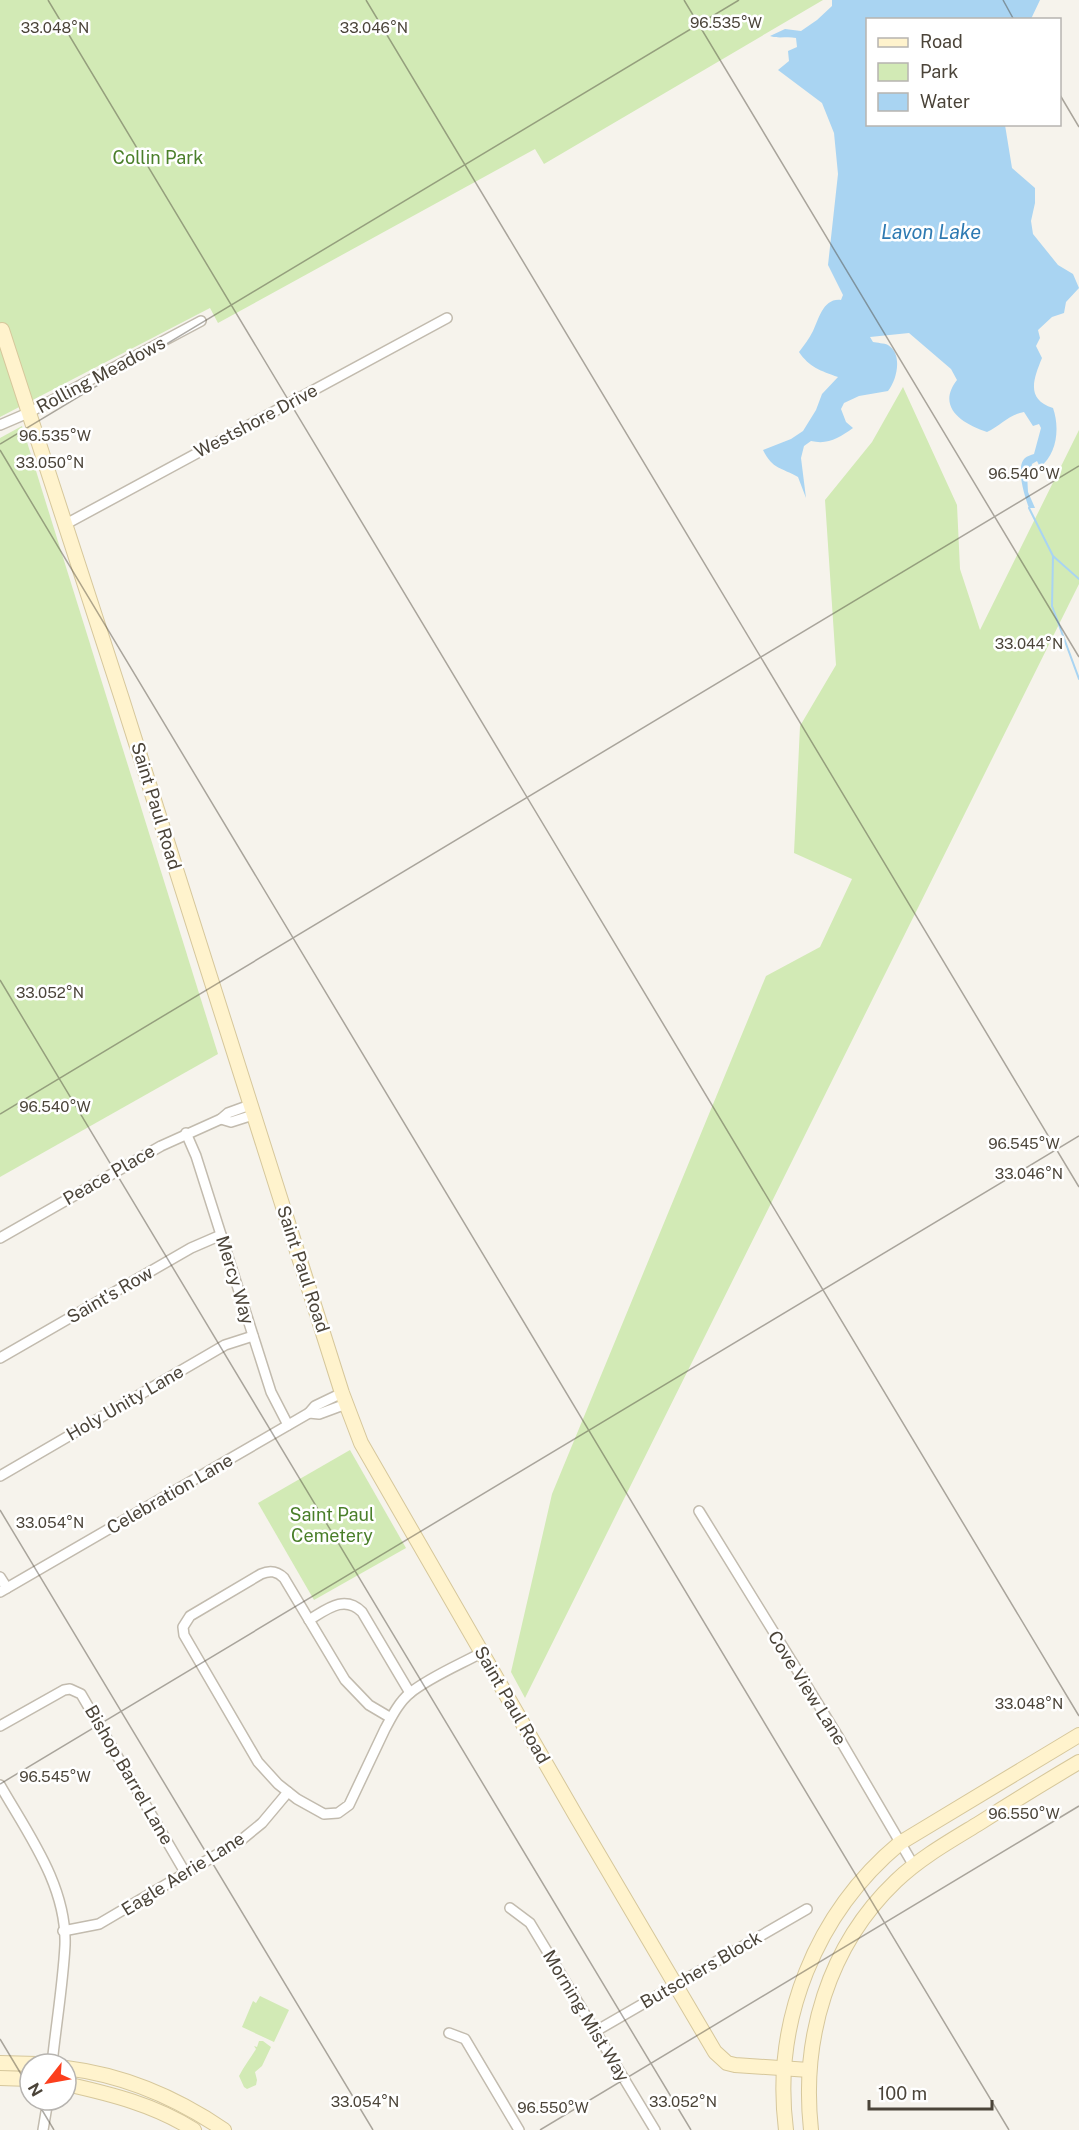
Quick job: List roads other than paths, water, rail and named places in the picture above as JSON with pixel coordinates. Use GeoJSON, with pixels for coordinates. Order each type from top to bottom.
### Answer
{"type":"FeatureCollection","features":[{"type":"Feature","properties":{"kind":"street","name":"Westshore Drive"},"geometry":{"type":"LineString","coordinates":[[66,524],[447,318]]}},
{"type":"Feature","properties":{"kind":"street","name":"Rolling Meadows"},"geometry":{"type":"LineString","coordinates":[[0,425],[28,413],[201,321]]}},
{"type":"Feature","properties":{"kind":"street","name":"Saint Paul Road"},"geometry":{"type":"LineString","coordinates":[[2,330],[344,1398],[368,1456],[674,1985],[720,2058],[735,2065],[809,2070]]}},
{"type":"Feature","properties":{"kind":"street","name":"Peace Place"},"geometry":{"type":"LineString","coordinates":[[0,1238],[186,1133],[221,1119],[231,1122],[252,1110]]}},
{"type":"Feature","properties":{"kind":"street","name":"Mercy Way"},"geometry":{"type":"LineString","coordinates":[[186,1133],[222,1235],[271,1392],[288,1425]]}},
{"type":"Feature","properties":{"kind":"street","name":"Saint's Row"},"geometry":{"type":"LineString","coordinates":[[0,1358],[191,1248],[222,1235]]}},
{"type":"Feature","properties":{"kind":"street","name":"Holy Unity Lane"},"geometry":{"type":"LineString","coordinates":[[0,1476],[225,1345],[253,1336]]}},
{"type":"Feature","properties":{"kind":"street","name":"Celebration Lane"},"geometry":{"type":"LineString","coordinates":[[3,1590],[309,1413],[319,1414],[344,1398]]}},
{"type":"Feature","properties":{"kind":"street","name":"Cove View Lane"},"geometry":{"type":"LineString","coordinates":[[699,1511],[839,1738],[914,1866]]}},
{"type":"Feature","properties":{"kind":"street"},"geometry":{"type":"LineString","coordinates":[[392,1718],[369,1705],[350,1686],[280,1574],[271,1571],[261,1574],[190,1616],[183,1627],[184,1635],[258,1762],[288,1792],[324,1814],[338,1813],[349,1805],[397,1708],[410,1693],[481,1653]]}},
{"type":"Feature","properties":{"kind":"street"},"geometry":{"type":"LineString","coordinates":[[0,1577],[3,1590]]}},
{"type":"Feature","properties":{"kind":"street"},"geometry":{"type":"LineString","coordinates":[[309,1620],[336,1604],[351,1604],[357,1607],[410,1693]]}},
{"type":"Feature","properties":{"kind":"street","name":"Bishop Barrel Lane"},"geometry":{"type":"LineString","coordinates":[[0,1726],[64,1690],[70,1689],[81,1694],[186,1874]]}},
{"type":"Feature","properties":{"kind":"street"},"geometry":{"type":"LineString","coordinates":[[786,2130],[783,2069],[791,2017],[804,1975],[816,1947],[839,1911],[861,1882],[900,1843],[1079,1735]]}},
{"type":"Feature","properties":{"kind":"street"},"geometry":{"type":"LineString","coordinates":[[811,2130],[808,2098],[814,2027],[830,1978],[845,1948],[874,1904],[897,1879],[949,1840],[1079,1762]]}},
{"type":"Feature","properties":{"kind":"street"},"geometry":{"type":"LineString","coordinates":[[0,1785],[41,1856],[54,1884],[60,1907],[65,1944],[53,2052]]}},
{"type":"Feature","properties":{"kind":"street","name":"Eagle Aerie Lane"},"geometry":{"type":"LineString","coordinates":[[63,1931],[99,1924],[240,1841],[262,1823],[288,1792]]}},
{"type":"Feature","properties":{"kind":"street","name":"Morning Mist Way"},"geometry":{"type":"LineString","coordinates":[[510,1908],[530,1923],[655,2130]]}},
{"type":"Feature","properties":{"kind":"street","name":"Butschers Block"},"geometry":{"type":"LineString","coordinates":[[596,2031],[807,1909]]}},
{"type":"Feature","properties":{"kind":"street"},"geometry":{"type":"LineString","coordinates":[[449,2033],[465,2039],[519,2130]]}},
{"type":"Feature","properties":{"kind":"street"},"geometry":{"type":"LineString","coordinates":[[0,2063],[18,2063]]}},
{"type":"Feature","properties":{"kind":"street"},"geometry":{"type":"LineString","coordinates":[[78,2071],[126,2081],[145,2088],[198,2114],[224,2130]]}},
{"type":"Feature","properties":{"kind":"street"},"geometry":{"type":"LineString","coordinates":[[0,2078],[18,2079]]}},
{"type":"Feature","properties":{"kind":"street"},"geometry":{"type":"LineString","coordinates":[[78,2087],[123,2098],[155,2110],[194,2130]]}},
{"type":"Feature","properties":{"kind":"street"},"geometry":{"type":"LineString","coordinates":[[43,2130],[46,2112]]}},
{"type":"Feature","properties":{"kind":"water","name":"Lavon Lake"},"geometry":{"type":"Polygon","coordinates":[[[832,0],[1040,0],[1031,18],[866,18],[866,126],[1005,126],[1012,168],[1035,188],[1035,203],[1031,221],[1033,234],[1058,265],[1073,274],[1079,288],[1066,302],[1064,313],[1052,317],[1038,330],[1040,338],[1036,346],[1042,358],[1034,381],[1034,388],[1039,399],[1053,408],[1056,440],[1046,462],[1040,467],[1037,461],[1032,464],[1027,474],[1028,492],[1035,508],[1029,508],[1025,497],[1021,468],[1025,458],[1034,454],[1041,428],[1039,424],[1033,426],[1024,412],[1014,415],[987,432],[961,419],[951,406],[949,398],[957,380],[951,369],[909,333],[870,337],[873,342],[888,345],[896,354],[897,367],[894,380],[888,391],[859,396],[844,403],[841,409],[846,422],[853,428],[833,440],[811,441],[804,446],[801,458],[806,498],[798,477],[774,465],[763,450],[791,439],[803,431],[816,410],[822,394],[838,377],[811,365],[799,352],[826,306],[835,300],[841,300],[843,295],[828,265],[838,174],[834,133],[822,103],[778,70],[789,61],[788,51],[797,47],[796,38],[770,36],[785,29],[801,31],[832,6],[832,0]]]}},
{"type":"Feature","properties":{"kind":"waterway"},"geometry":{"type":"LineString","coordinates":[[1029,508],[1053,556],[1079,579]]}},
{"type":"Feature","properties":{"kind":"waterway"},"geometry":{"type":"LineString","coordinates":[[1053,556],[1052,606],[1079,679]]}},
{"type":"Feature","properties":{"kind":"park label","name":"Collin Park"},"geometry":{"type":"Point","coordinates":[158,158]}},
{"type":"Feature","properties":{"kind":"park label","name":"Saint Paul Cemetery"},"geometry":{"type":"Point","coordinates":[332,1525]}}]}
